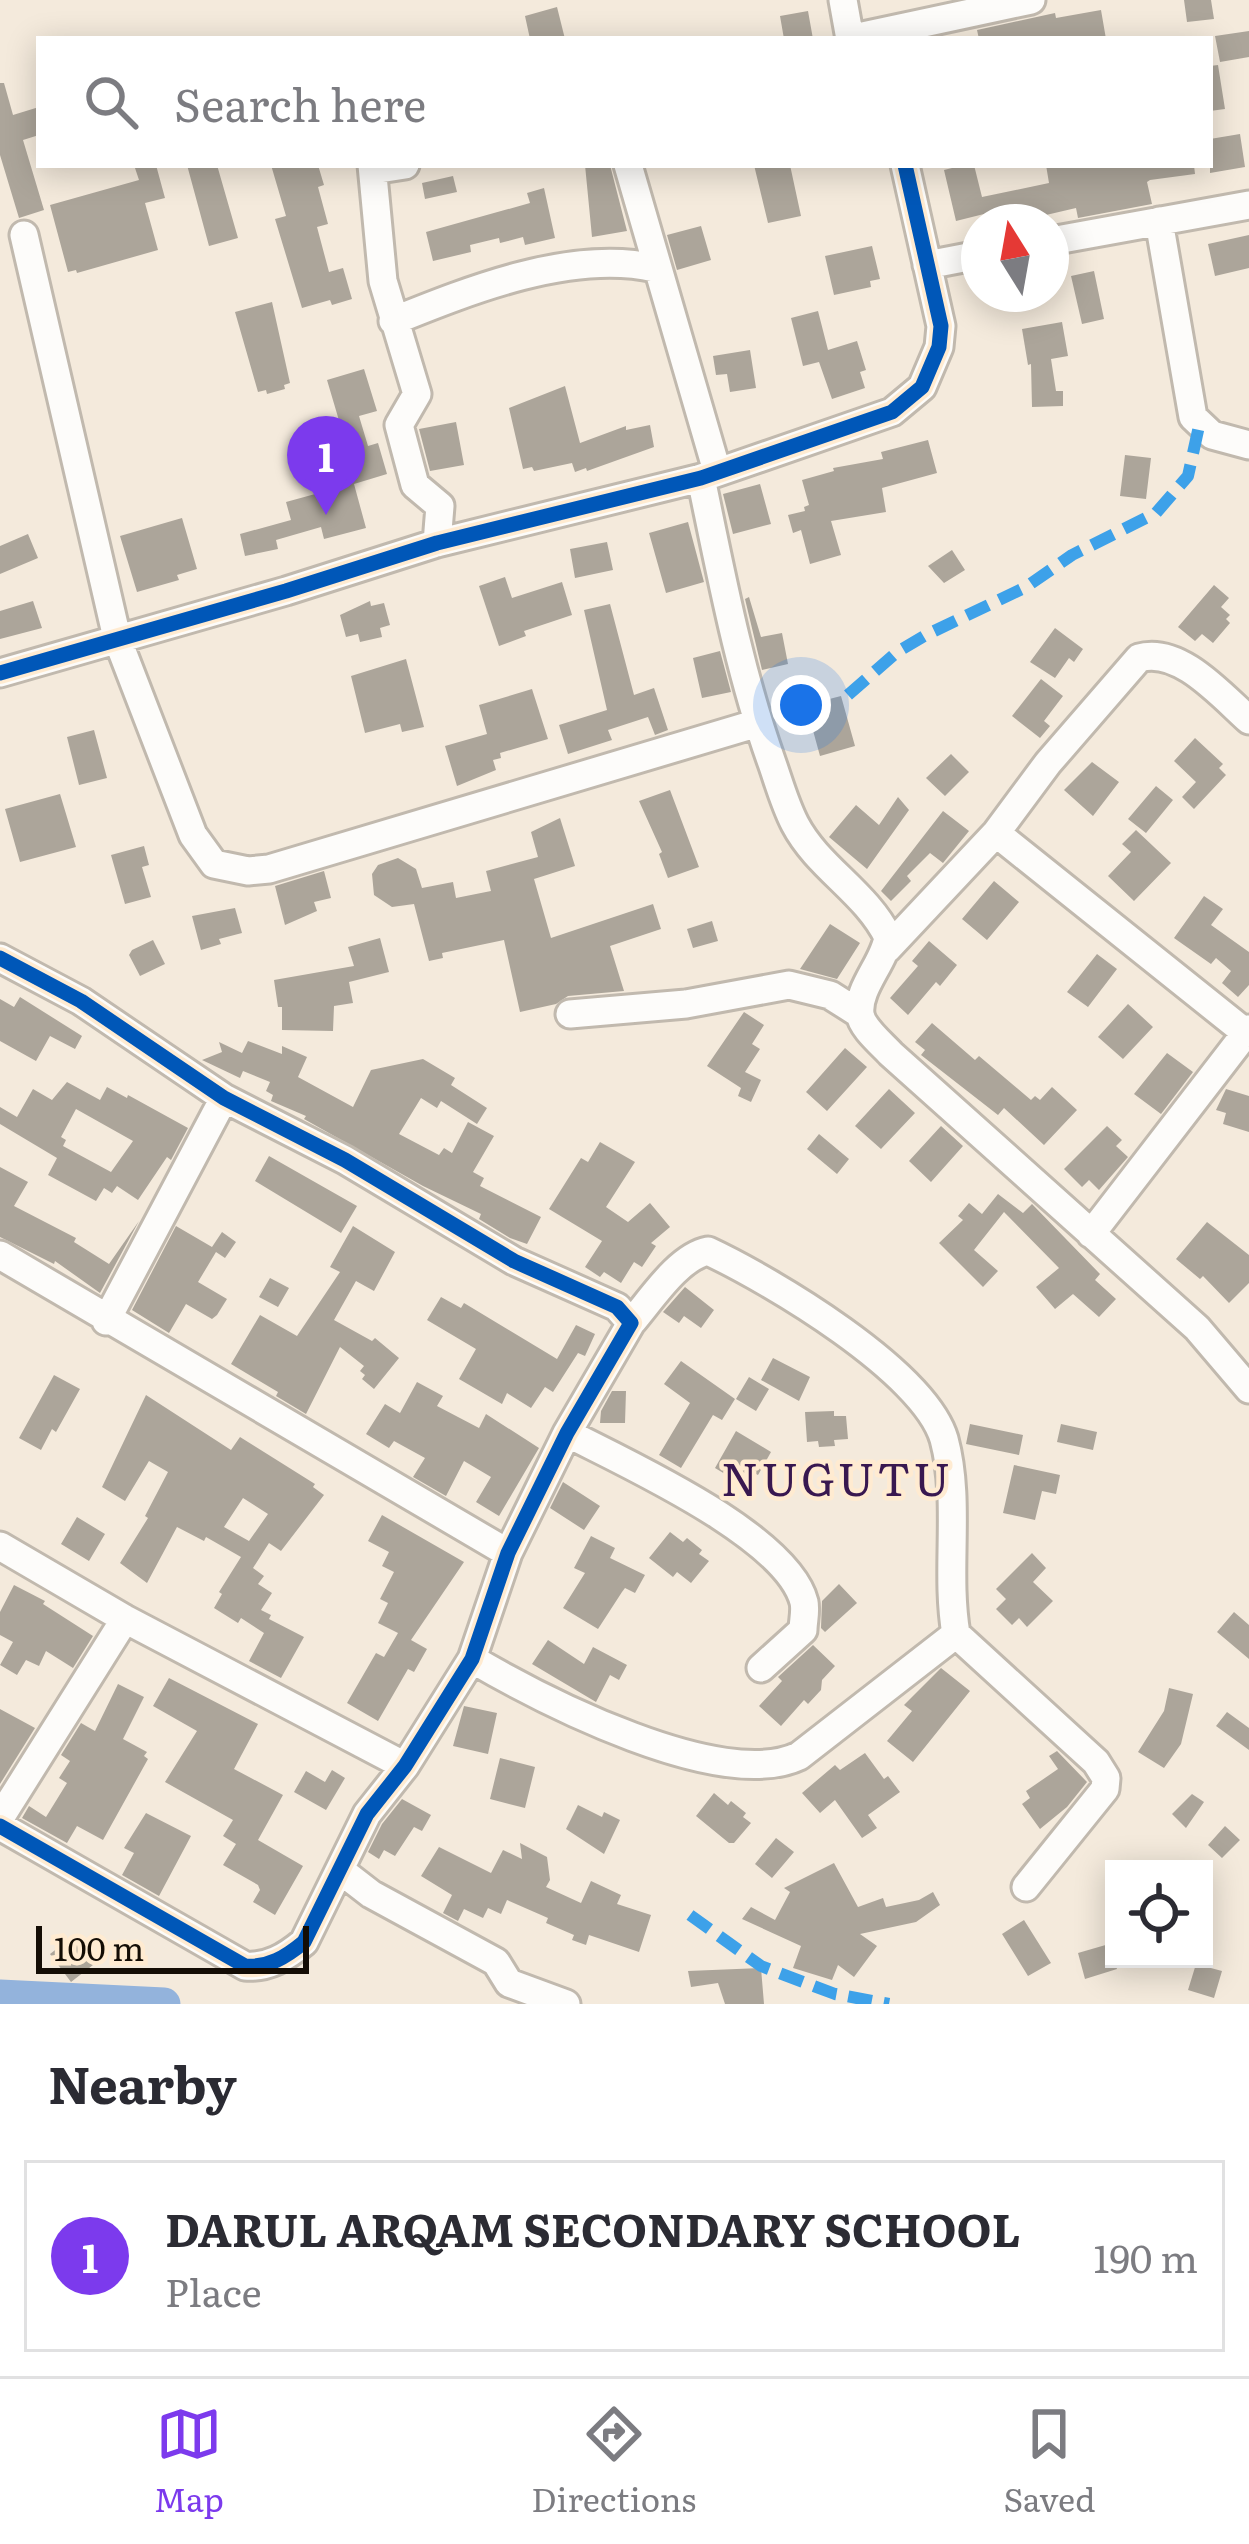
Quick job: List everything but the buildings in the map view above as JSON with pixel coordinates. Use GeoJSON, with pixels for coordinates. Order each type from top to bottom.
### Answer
{"type":"FeatureCollection","features":[{"type":"Feature","properties":{"kind":"street"},"geometry":{"type":"LineString","coordinates":[[843,0],[849,36]]}},
{"type":"Feature","properties":{"kind":"street"},"geometry":{"type":"LineString","coordinates":[[864,36],[1031,0]]}},
{"type":"Feature","properties":{"kind":"street"},"geometry":{"type":"LineString","coordinates":[[372,168],[383,280],[417,394],[399,425],[415,484],[440,506],[437,543]]}},
{"type":"Feature","properties":{"kind":"street"},"geometry":{"type":"LineString","coordinates":[[629,168],[709,474],[727,605],[758,723],[795,823],[818,858],[882,924],[888,937],[886,949]]}},
{"type":"Feature","properties":{"kind":"street"},"geometry":{"type":"LineString","coordinates":[[0,673],[437,543],[709,474],[892,412],[922,387],[939,347],[940,326],[905,168]]}},
{"type":"Feature","properties":{"kind":"street"},"geometry":{"type":"LineString","coordinates":[[1069,238],[1249,205]]}},
{"type":"Feature","properties":{"kind":"street"},"geometry":{"type":"LineString","coordinates":[[1159,221],[1193,417],[1213,435],[1249,445]]}},
{"type":"Feature","properties":{"kind":"street"},"geometry":{"type":"LineString","coordinates":[[24,235],[116,638],[193,835],[214,864],[248,871],[283,866],[758,723]]}},
{"type":"Feature","properties":{"kind":"street"},"geometry":{"type":"LineString","coordinates":[[927,266],[961,259]]}},
{"type":"Feature","properties":{"kind":"street"},"geometry":{"type":"LineString","coordinates":[[393,321],[465,294],[574,266],[613,261],[655,268]]}},
{"type":"Feature","properties":{"kind":"street"},"geometry":{"type":"LineString","coordinates":[[860,1014],[863,995],[886,949],[996,833],[1048,763],[1139,658],[1154,653],[1170,658],[1249,720]]}},
{"type":"Feature","properties":{"kind":"street"},"geometry":{"type":"LineString","coordinates":[[996,833],[1248,1031],[1090,1234]]}},
{"type":"Feature","properties":{"kind":"street"},"geometry":{"type":"LineString","coordinates":[[0,958],[81,1001],[224,1098],[345,1160],[514,1261],[617,1307],[632,1323]]}},
{"type":"Feature","properties":{"kind":"street"},"geometry":{"type":"LineString","coordinates":[[570,1013],[686,1004],[789,985],[830,995],[860,1014],[891,1054],[1197,1328],[1249,1389]]}},
{"type":"Feature","properties":{"kind":"street"},"geometry":{"type":"LineString","coordinates":[[106,1321],[224,1098]]}},
{"type":"Feature","properties":{"kind":"street"},"geometry":{"type":"LineString","coordinates":[[125,1619],[0,1822],[251,1967],[274,1962],[304,1942],[367,1814],[405,1766],[472,1659],[508,1553],[567,1433],[632,1323],[667,1281],[698,1253],[708,1251],[770,1282],[866,1348],[934,1417],[946,1454],[956,1634],[1096,1762],[1106,1778],[1105,1790],[1026,1887]]}},
{"type":"Feature","properties":{"kind":"street"},"geometry":{"type":"LineString","coordinates":[[0,1255],[508,1553]]}},
{"type":"Feature","properties":{"kind":"street"},"geometry":{"type":"LineString","coordinates":[[567,1433],[745,1529],[791,1577],[804,1600],[803,1630],[761,1668]]}},
{"type":"Feature","properties":{"kind":"street"},"geometry":{"type":"LineString","coordinates":[[0,1546],[125,1619],[405,1766]]}},
{"type":"Feature","properties":{"kind":"street"},"geometry":{"type":"LineString","coordinates":[[472,1659],[526,1690],[651,1743],[701,1758],[773,1764],[799,1756],[956,1634]]}},
{"type":"Feature","properties":{"kind":"street"},"geometry":{"type":"LineString","coordinates":[[340,1870],[371,1894],[496,1962],[509,1983],[566,2004]]}},
{"type":"Feature","properties":{"kind":"waterway"},"geometry":{"type":"LineString","coordinates":[[0,1996],[164,2004]]}},
{"type":"Feature","properties":{"kind":"marked path"},"geometry":{"type":"LineString","coordinates":[[848,695],[897,652],[1026,587],[1072,555],[1156,513],[1188,476],[1199,426]]}},
{"type":"Feature","properties":{"kind":"marked path"},"geometry":{"type":"LineString","coordinates":[[690,1915],[761,1966],[835,1994],[889,2004]]}},
{"type":"Feature","properties":{"kind":"cycle path"},"geometry":{"type":"LineString","coordinates":[[0,673],[437,543],[701,478],[892,412],[922,387],[939,347],[941,326],[906,168]]}},
{"type":"Feature","properties":{"kind":"cycle path"},"geometry":{"type":"LineString","coordinates":[[0,958],[81,1001],[224,1098],[345,1160],[514,1261],[617,1307],[631,1323],[567,1433],[508,1553],[472,1659],[405,1766],[367,1814],[304,1942],[269,1963],[245,1966],[0,1826]]}},
{"type":"Feature","properties":{"kind":"place","name":"DARUL ARQAM SECONDARY SCHOOL"},"geometry":{"type":"Point","coordinates":[326,515]}},
{"type":"Feature","properties":{"kind":"district","name":"NUGUTU"},"geometry":{"type":"Point","coordinates":[837,1480]}}]}
